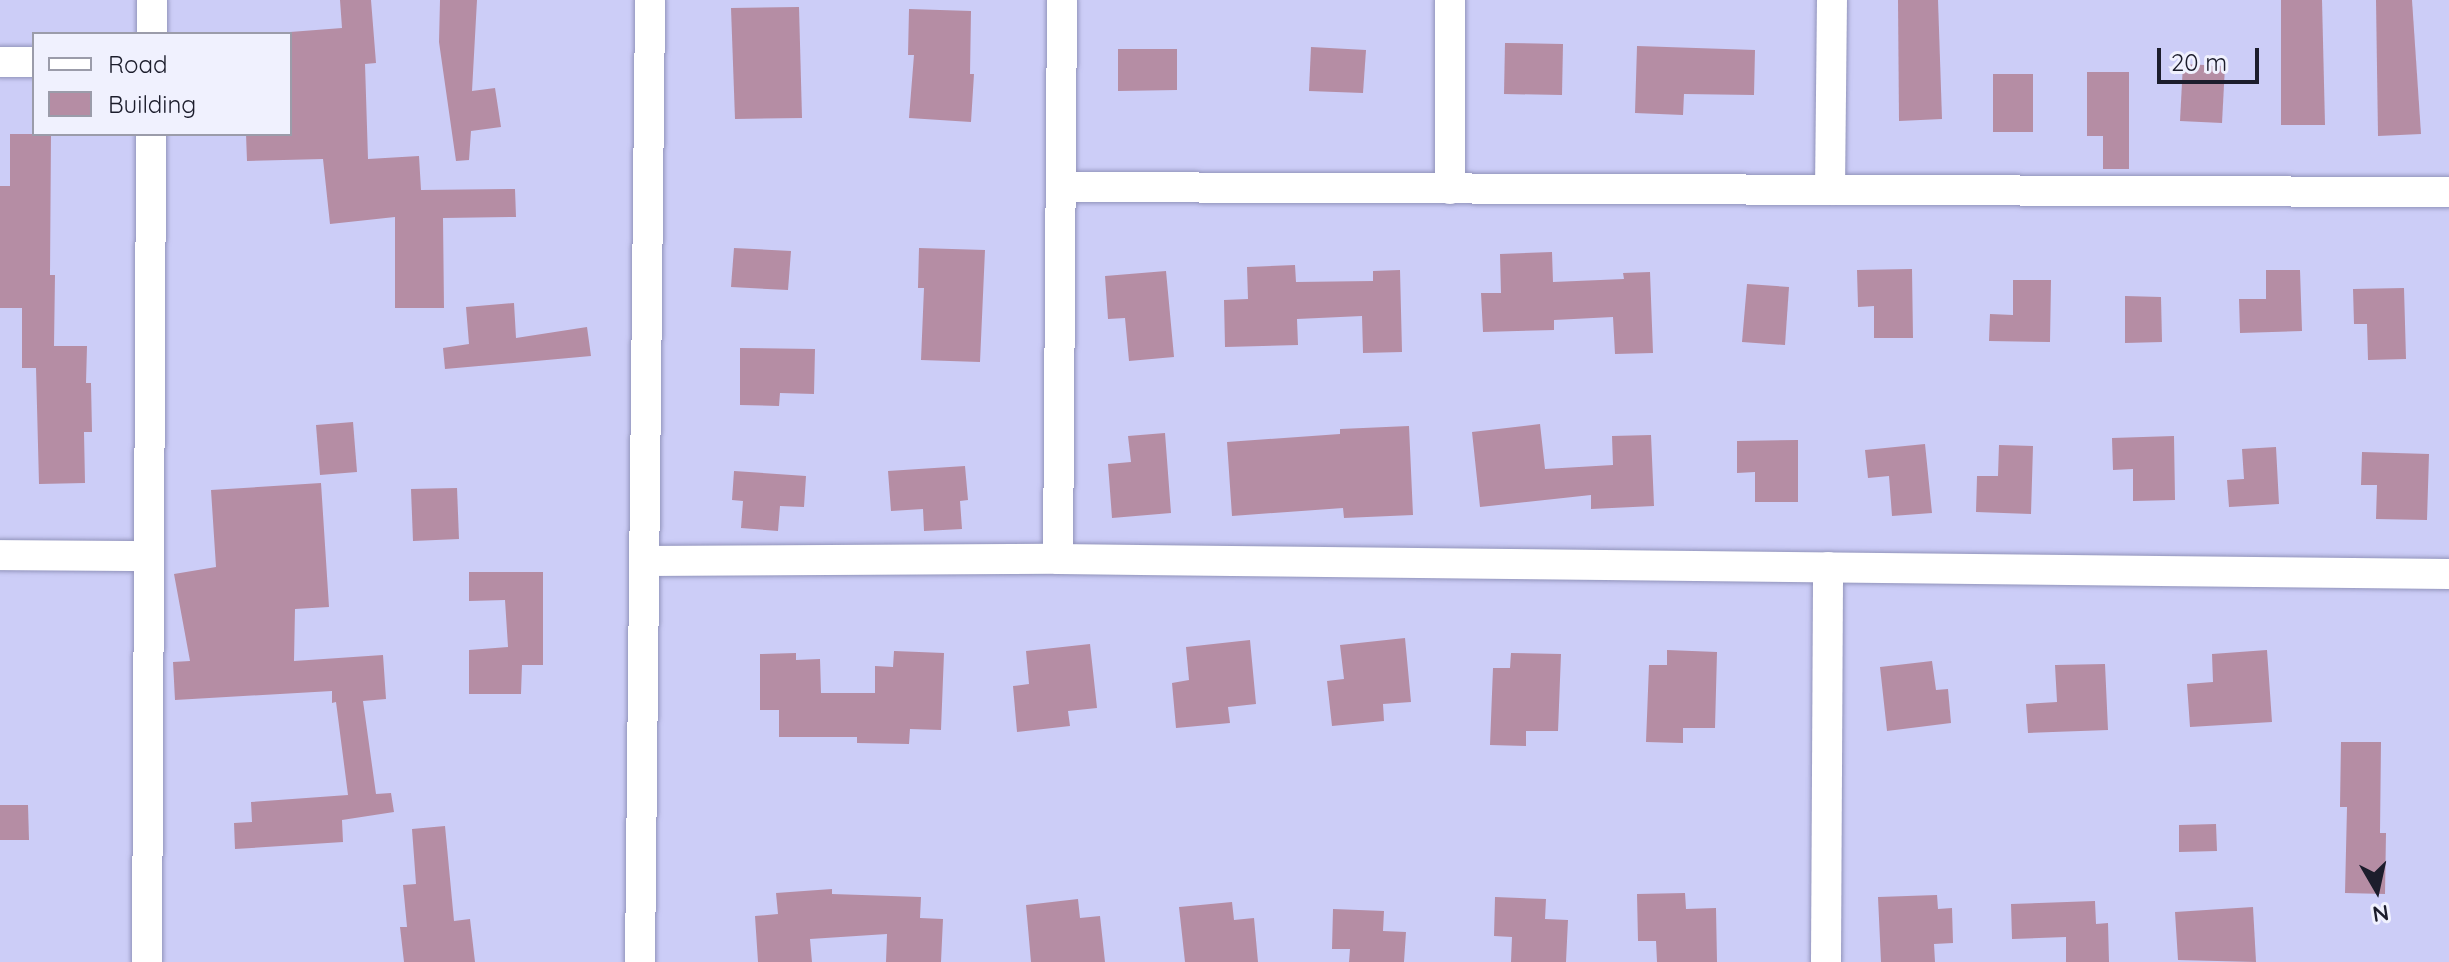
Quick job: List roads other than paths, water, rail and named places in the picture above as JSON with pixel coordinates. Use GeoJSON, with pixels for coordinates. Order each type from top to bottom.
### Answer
{"type":"FeatureCollection","features":[{"type":"Feature","properties":{"kind":"street"},"geometry":{"type":"LineString","coordinates":[[152,0],[152,32]]}},
{"type":"Feature","properties":{"kind":"street"},"geometry":{"type":"LineString","coordinates":[[640,962],[650,0]]}},
{"type":"Feature","properties":{"kind":"street"},"geometry":{"type":"LineString","coordinates":[[1058,559],[1062,0]]}},
{"type":"Feature","properties":{"kind":"street"},"geometry":{"type":"LineString","coordinates":[[1450,0],[1450,189]]}},
{"type":"Feature","properties":{"kind":"street"},"geometry":{"type":"LineString","coordinates":[[1830,190],[1832,0]]}},
{"type":"Feature","properties":{"kind":"street"},"geometry":{"type":"LineString","coordinates":[[0,62],[32,62]]}},
{"type":"Feature","properties":{"kind":"street"},"geometry":{"type":"LineString","coordinates":[[147,962],[151,136]]}},
{"type":"Feature","properties":{"kind":"street"},"geometry":{"type":"LineString","coordinates":[[1061,187],[2449,192]]}},
{"type":"Feature","properties":{"kind":"street"},"geometry":{"type":"LineString","coordinates":[[0,555],[149,556]]}},
{"type":"Feature","properties":{"kind":"street"},"geometry":{"type":"LineString","coordinates":[[645,561],[1058,559],[2449,574]]}},
{"type":"Feature","properties":{"kind":"street"},"geometry":{"type":"LineString","coordinates":[[1826,962],[1828,567]]}}]}
